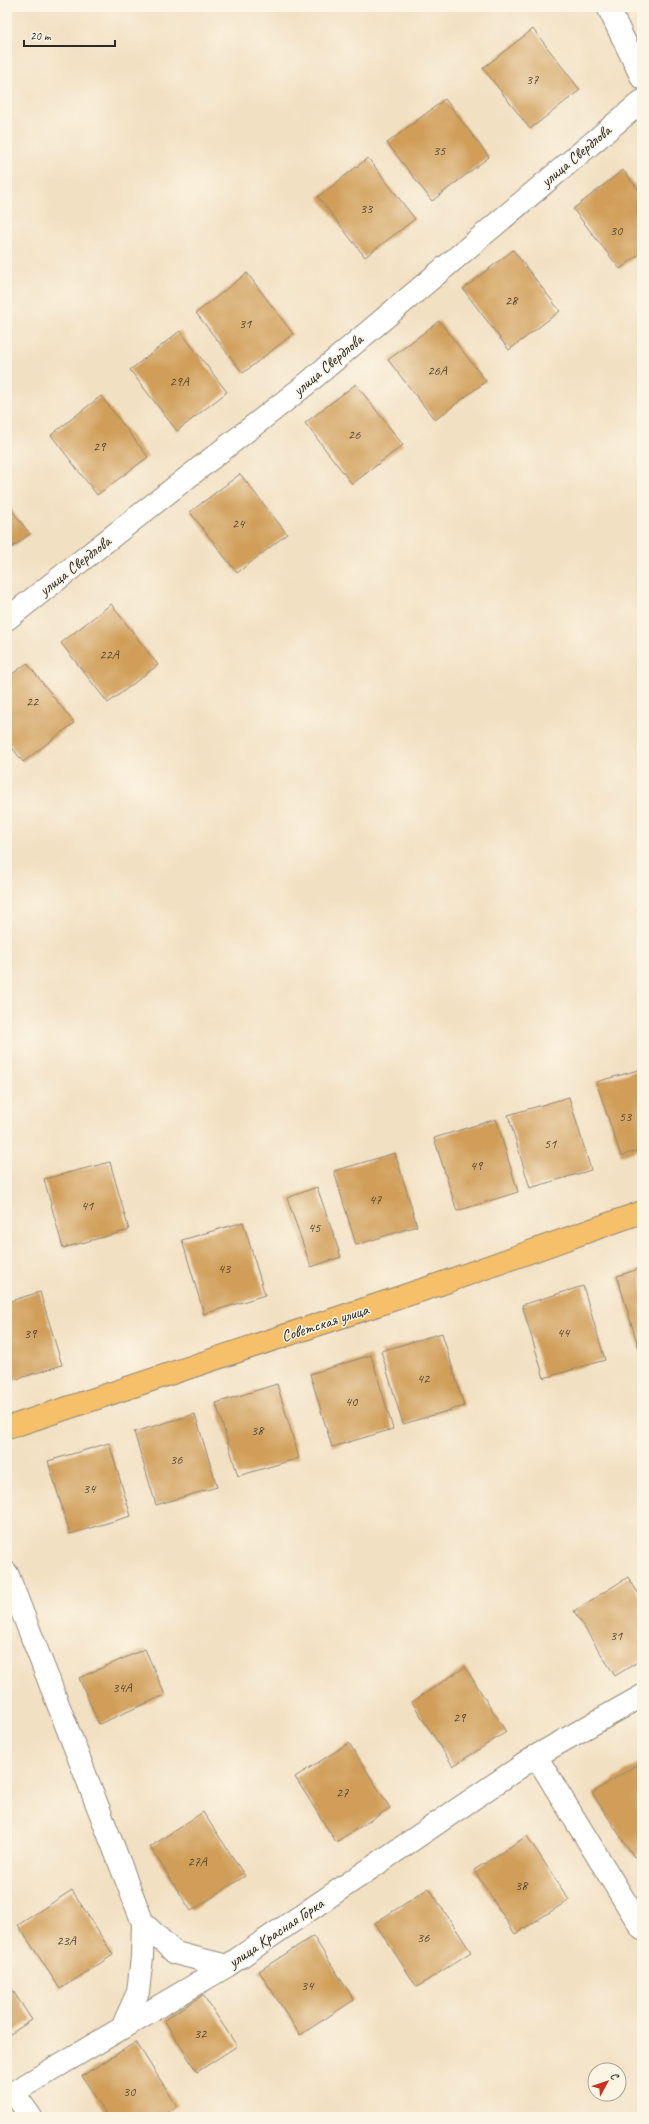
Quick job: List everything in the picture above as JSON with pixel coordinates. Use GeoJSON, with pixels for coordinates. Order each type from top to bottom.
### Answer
{"type":"FeatureCollection","features":[{"type":"Feature","properties":{"kind":"main road","name":"Советская улица"},"geometry":{"type":"LineString","coordinates":[[7,1428],[440,1284],[642,1212]]}},
{"type":"Feature","properties":{"kind":"street"},"geometry":{"type":"LineString","coordinates":[[608,7],[642,78]]}},
{"type":"Feature","properties":{"kind":"street","name":"улица Свердлова"},"geometry":{"type":"LineString","coordinates":[[7,620],[304,386],[642,101]]}},
{"type":"Feature","properties":{"kind":"street"},"geometry":{"type":"LineString","coordinates":[[7,1573],[143,1923],[142,1957],[138,1992],[122,2028]]}},
{"type":"Feature","properties":{"kind":"street","name":"улица Красная Горка"},"geometry":{"type":"LineString","coordinates":[[10,2094],[228,1966],[536,1756],[642,1696]]}},
{"type":"Feature","properties":{"kind":"street"},"geometry":{"type":"LineString","coordinates":[[536,1756],[642,1929]]}},
{"type":"Feature","properties":{"kind":"street"},"geometry":{"type":"LineString","coordinates":[[143,1923],[176,1953],[228,1966]]}},
{"type":"Feature","properties":{"kind":"street"},"geometry":{"type":"LineString","coordinates":[[10,2094],[31,2117]]}},
{"type":"Feature","properties":{"kind":"building"},"geometry":{"type":"Polygon","coordinates":[[[533,29],[580,90],[530,129],[483,68],[533,29]]]}},
{"type":"Feature","properties":{"kind":"building"},"geometry":{"type":"Polygon","coordinates":[[[445,99],[489,157],[432,201],[387,143],[445,99]]]}},
{"type":"Feature","properties":{"kind":"building"},"geometry":{"type":"Polygon","coordinates":[[[368,158],[415,219],[365,257],[318,197],[368,158]]]}},
{"type":"Feature","properties":{"kind":"building"},"geometry":{"type":"Polygon","coordinates":[[[623,170],[642,194],[642,252],[620,269],[573,209],[623,170]]]}},
{"type":"Feature","properties":{"kind":"building"},"geometry":{"type":"Polygon","coordinates":[[[513,250],[560,311],[509,350],[463,289],[513,250]]]}},
{"type":"Feature","properties":{"kind":"building"},"geometry":{"type":"Polygon","coordinates":[[[247,273],[293,334],[243,373],[196,313],[247,273]]]}},
{"type":"Feature","properties":{"kind":"building"},"geometry":{"type":"Polygon","coordinates":[[[439,321],[486,381],[435,420],[388,360],[439,321]]]}},
{"type":"Feature","properties":{"kind":"building"},"geometry":{"type":"Polygon","coordinates":[[[180,331],[227,392],[177,431],[130,370],[180,331]]]}},
{"type":"Feature","properties":{"kind":"building"},"geometry":{"type":"Polygon","coordinates":[[[356,384],[403,445],[352,484],[305,423],[356,384]]]}},
{"type":"Feature","properties":{"kind":"building"},"geometry":{"type":"Polygon","coordinates":[[[101,396],[148,457],[97,495],[51,435],[101,396]]]}},
{"type":"Feature","properties":{"kind":"building"},"geometry":{"type":"Polygon","coordinates":[[[240,474],[287,534],[237,573],[190,512],[240,474]]]}},
{"type":"Feature","properties":{"kind":"building"},"geometry":{"type":"Polygon","coordinates":[[[7,504],[30,534],[7,551],[7,504]]]}},
{"type":"Feature","properties":{"kind":"building"},"geometry":{"type":"Polygon","coordinates":[[[111,604],[158,665],[108,703],[61,643],[111,604]]]}},
{"type":"Feature","properties":{"kind":"building"},"geometry":{"type":"Polygon","coordinates":[[[27,663],[74,723],[23,762],[7,741],[7,678],[27,663]]]}},
{"type":"Feature","properties":{"kind":"building"},"geometry":{"type":"Polygon","coordinates":[[[642,1069],[642,1149],[621,1156],[596,1082],[642,1069]]]}},
{"type":"Feature","properties":{"kind":"building"},"geometry":{"type":"Polygon","coordinates":[[[569,1097],[591,1170],[530,1188],[508,1115],[569,1097]]]}},
{"type":"Feature","properties":{"kind":"building"},"geometry":{"type":"Polygon","coordinates":[[[496,1119],[518,1192],[457,1211],[434,1138],[496,1119]]]}},
{"type":"Feature","properties":{"kind":"building"},"geometry":{"type":"Polygon","coordinates":[[[395,1153],[417,1226],[356,1245],[334,1171],[395,1153]]]}},
{"type":"Feature","properties":{"kind":"building"},"geometry":{"type":"Polygon","coordinates":[[[110,1162],[129,1230],[63,1248],[44,1179],[110,1162]]]}},
{"type":"Feature","properties":{"kind":"building"},"geometry":{"type":"Polygon","coordinates":[[[317,1187],[341,1257],[311,1267],[287,1198],[317,1187]]]}},
{"type":"Feature","properties":{"kind":"building"},"geometry":{"type":"Polygon","coordinates":[[[243,1222],[265,1295],[204,1314],[182,1240],[243,1222]]]}},
{"type":"Feature","properties":{"kind":"building"},"geometry":{"type":"Polygon","coordinates":[[[642,1268],[642,1348],[639,1349],[617,1276],[642,1268]]]}},
{"type":"Feature","properties":{"kind":"building"},"geometry":{"type":"Polygon","coordinates":[[[583,1286],[605,1360],[544,1378],[522,1305],[583,1286]]]}},
{"type":"Feature","properties":{"kind":"building"},"geometry":{"type":"Polygon","coordinates":[[[40,1292],[62,1365],[7,1382],[7,1302],[40,1292]]]}},
{"type":"Feature","properties":{"kind":"building"},"geometry":{"type":"Polygon","coordinates":[[[442,1333],[464,1406],[403,1424],[381,1351],[442,1333]]]}},
{"type":"Feature","properties":{"kind":"building"},"geometry":{"type":"Polygon","coordinates":[[[371,1355],[393,1429],[332,1447],[310,1374],[371,1355]]]}},
{"type":"Feature","properties":{"kind":"building"},"geometry":{"type":"Polygon","coordinates":[[[277,1384],[299,1458],[238,1476],[216,1403],[277,1384]]]}},
{"type":"Feature","properties":{"kind":"building"},"geometry":{"type":"Polygon","coordinates":[[[195,1414],[217,1487],[156,1505],[134,1432],[195,1414]]]}},
{"type":"Feature","properties":{"kind":"building"},"geometry":{"type":"Polygon","coordinates":[[[109,1443],[131,1516],[70,1534],[48,1461],[109,1443]]]}},
{"type":"Feature","properties":{"kind":"building"},"geometry":{"type":"Polygon","coordinates":[[[628,1577],[642,1599],[642,1659],[615,1676],[574,1611],[628,1577]]]}},
{"type":"Feature","properties":{"kind":"building"},"geometry":{"type":"Polygon","coordinates":[[[145,1649],[165,1695],[99,1724],[79,1678],[145,1649]]]}},
{"type":"Feature","properties":{"kind":"building"},"geometry":{"type":"Polygon","coordinates":[[[465,1667],[506,1732],[453,1766],[412,1702],[465,1667]]]}},
{"type":"Feature","properties":{"kind":"building"},"geometry":{"type":"Polygon","coordinates":[[[349,1743],[390,1808],[336,1842],[295,1777],[349,1743]]]}},
{"type":"Feature","properties":{"kind":"building"},"geometry":{"type":"Polygon","coordinates":[[[642,1761],[642,1852],[634,1857],[592,1793],[642,1761]]]}},
{"type":"Feature","properties":{"kind":"building"},"geometry":{"type":"Polygon","coordinates":[[[203,1812],[245,1876],[191,1911],[150,1847],[203,1812]]]}},
{"type":"Feature","properties":{"kind":"building"},"geometry":{"type":"Polygon","coordinates":[[[527,1836],[569,1900],[515,1934],[474,1870],[527,1836]]]}},
{"type":"Feature","properties":{"kind":"building"},"geometry":{"type":"Polygon","coordinates":[[[429,1888],[471,1952],[417,1987],[375,1923],[429,1888]]]}},
{"type":"Feature","properties":{"kind":"building"},"geometry":{"type":"Polygon","coordinates":[[[72,1890],[113,1955],[60,1989],[18,1925],[72,1890]]]}},
{"type":"Feature","properties":{"kind":"building"},"geometry":{"type":"Polygon","coordinates":[[[313,1936],[354,2000],[300,2035],[259,1971],[313,1936]]]}},
{"type":"Feature","properties":{"kind":"building"},"geometry":{"type":"Polygon","coordinates":[[[7,1982],[32,2020],[7,2036],[7,1982]]]}},
{"type":"Feature","properties":{"kind":"building"},"geometry":{"type":"Polygon","coordinates":[[[203,1995],[237,2046],[197,2072],[164,2020],[203,1995]]]}},
{"type":"Feature","properties":{"kind":"building"},"geometry":{"type":"Polygon","coordinates":[[[136,2042],[177,2106],[160,2117],[108,2117],[82,2076],[136,2042]]]}},
{"type":"Feature","properties":{"kind":"building"},"geometry":{"type":"Polygon","coordinates":[[[10,2112],[13,2117],[7,2117],[7,2114],[10,2112]]]}}]}
